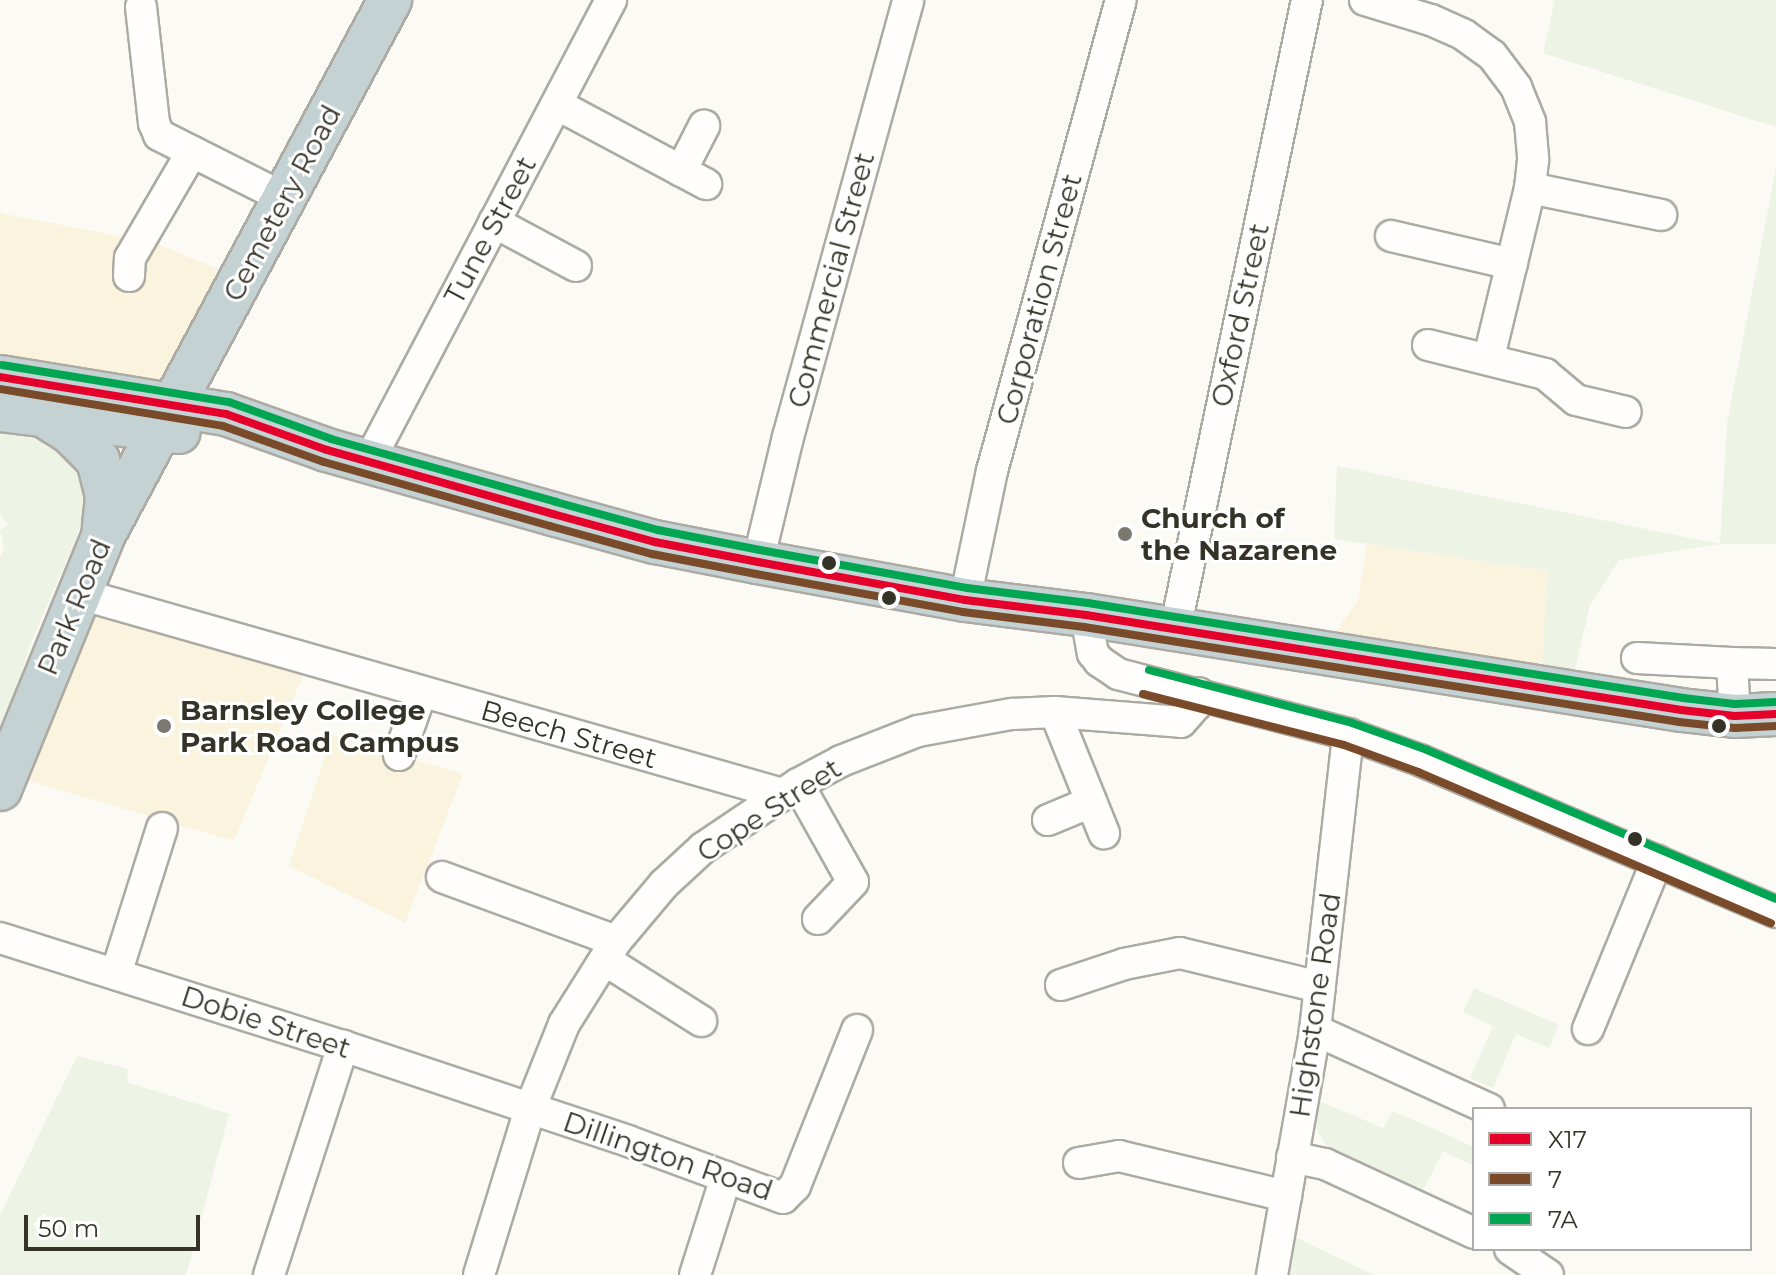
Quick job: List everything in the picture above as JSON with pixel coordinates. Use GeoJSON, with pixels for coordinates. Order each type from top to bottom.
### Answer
{"type":"FeatureCollection","features":[{"type":"Feature","properties":{"kind":"highway","name":"Cemetery Road"},"geometry":{"type":"LineString","coordinates":[[164,417],[390,0]]}},
{"type":"Feature","properties":{"kind":"highway"},"geometry":{"type":"LineString","coordinates":[[0,377],[164,417],[327,450],[655,542],[758,562],[965,600],[1086,615],[1499,682],[1756,715]]}},
{"type":"Feature","properties":{"kind":"highway"},"geometry":{"type":"LineString","coordinates":[[0,410],[48,419],[164,417]]}},
{"type":"Feature","properties":{"kind":"highway","name":"Park Road"},"geometry":{"type":"LineString","coordinates":[[0,789],[103,536],[164,417]]}},
{"type":"Feature","properties":{"kind":"highway"},"geometry":{"type":"LineString","coordinates":[[48,419],[71,433],[98,460],[107,497],[103,536]]}},
{"type":"Feature","properties":{"kind":"street","name":"Tune Street"},"geometry":{"type":"LineString","coordinates":[[369,461],[611,0]]}},
{"type":"Feature","properties":{"kind":"street","name":"Commercial Street"},"geometry":{"type":"LineString","coordinates":[[758,562],[788,437],[908,0]]}},
{"type":"Feature","properties":{"kind":"street","name":"Corporation Street"},"geometry":{"type":"LineString","coordinates":[[965,600],[992,471],[1121,0]]}},
{"type":"Feature","properties":{"kind":"street","name":"Oxford Street"},"geometry":{"type":"LineString","coordinates":[[1175,630],[1307,0]]}},
{"type":"Feature","properties":{"kind":"street"},"geometry":{"type":"LineString","coordinates":[[1365,0],[1409,12],[1464,35],[1492,55],[1516,87],[1530,122],[1533,160],[1530,188],[1489,358]]}},
{"type":"Feature","properties":{"kind":"street"},"geometry":{"type":"LineString","coordinates":[[141,7],[154,123],[159,135],[284,198]]}},
{"type":"Feature","properties":{"kind":"street"},"geometry":{"type":"LineString","coordinates":[[558,105],[694,177],[704,126]]}},
{"type":"Feature","properties":{"kind":"street"},"geometry":{"type":"LineString","coordinates":[[129,276],[130,258],[192,152]]}},
{"type":"Feature","properties":{"kind":"street"},"geometry":{"type":"LineString","coordinates":[[1530,188],[1661,215]]}},
{"type":"Feature","properties":{"kind":"street"},"geometry":{"type":"LineString","coordinates":[[494,222],[576,266]]}},
{"type":"Feature","properties":{"kind":"street"},"geometry":{"type":"LineString","coordinates":[[1391,236],[1512,264]]}},
{"type":"Feature","properties":{"kind":"street"},"geometry":{"type":"LineString","coordinates":[[1428,345],[1545,374],[1576,400],[1626,412]]}},
{"type":"Feature","properties":{"kind":"street","name":"Beech Street"},"geometry":{"type":"LineString","coordinates":[[80,594],[421,693],[790,789]]}},
{"type":"Feature","properties":{"kind":"street"},"geometry":{"type":"LineString","coordinates":[[1086,615],[1093,653],[1108,668],[1154,684],[1199,693],[1348,734],[1422,761],[1776,912]]}},
{"type":"Feature","properties":{"kind":"street"},"geometry":{"type":"LineString","coordinates":[[1637,658],[1776,664]]}},
{"type":"Feature","properties":{"kind":"street"},"geometry":{"type":"LineString","coordinates":[[1732,663],[1756,715]]}},
{"type":"Feature","properties":{"kind":"street"},"geometry":{"type":"LineString","coordinates":[[399,755],[421,693]]}},
{"type":"Feature","properties":{"kind":"street","name":"Cope Street"},"geometry":{"type":"LineString","coordinates":[[479,1275],[530,1109],[564,1024],[610,950],[664,884],[703,848],[790,789],[841,761],[918,731],[1012,714],[1055,712],[1181,722],[1196,705],[1199,693]]}},
{"type":"Feature","properties":{"kind":"street"},"geometry":{"type":"LineString","coordinates":[[1055,712],[1104,833]]}},
{"type":"Feature","properties":{"kind":"street","name":"Highstone Road"},"geometry":{"type":"LineString","coordinates":[[1272,1275],[1315,1030],[1348,734]]}},
{"type":"Feature","properties":{"kind":"street"},"geometry":{"type":"LineString","coordinates":[[790,789],[853,882],[818,919]]}},
{"type":"Feature","properties":{"kind":"street"},"geometry":{"type":"LineString","coordinates":[[1048,820],[1091,802]]}},
{"type":"Feature","properties":{"kind":"street"},"geometry":{"type":"LineString","coordinates":[[116,974],[162,828]]}},
{"type":"Feature","properties":{"kind":"street"},"geometry":{"type":"LineString","coordinates":[[1588,1029],[1657,861]]}},
{"type":"Feature","properties":{"kind":"street"},"geometry":{"type":"LineString","coordinates":[[442,877],[610,950],[701,1021]]}},
{"type":"Feature","properties":{"kind":"street","name":"Dobie Street"},"geometry":{"type":"LineString","coordinates":[[0,938],[343,1046],[530,1109]]}},
{"type":"Feature","properties":{"kind":"street"},"geometry":{"type":"LineString","coordinates":[[1061,985],[1124,964],[1180,953],[1320,987]]}},
{"type":"Feature","properties":{"kind":"street","name":"Dillington Road"},"geometry":{"type":"LineString","coordinates":[[530,1109],[783,1198],[795,1186],[857,1030]]}},
{"type":"Feature","properties":{"kind":"street"},"geometry":{"type":"LineString","coordinates":[[1315,1030],[1485,1107]]}},
{"type":"Feature","properties":{"kind":"street"},"geometry":{"type":"LineString","coordinates":[[269,1275],[343,1046]]}},
{"type":"Feature","properties":{"kind":"street"},"geometry":{"type":"LineString","coordinates":[[1079,1163],[1119,1156],[1286,1196]]}},
{"type":"Feature","properties":{"kind":"street"},"geometry":{"type":"LineString","coordinates":[[1292,1157],[1325,1164],[1472,1232]]}},
{"type":"Feature","properties":{"kind":"street"},"geometry":{"type":"LineString","coordinates":[[695,1275],[726,1177]]}},
{"type":"Feature","properties":{"kind":"street"},"geometry":{"type":"LineString","coordinates":[[1513,1251],[1548,1275]]}},
{"type":"Feature","properties":{"kind":"shaded area"},"geometry":{"type":"Polygon","coordinates":[[[0,213],[155,243],[230,274],[166,389],[0,366],[0,213]]]}},
{"type":"Feature","properties":{"kind":"shaded area"},"geometry":{"type":"Polygon","coordinates":[[[1367,544],[1548,571],[1542,674],[1330,640],[1358,600],[1367,544]]]}},
{"type":"Feature","properties":{"kind":"shaded area","name":"Barnsley College Park Road Campus"},"geometry":{"type":"Polygon","coordinates":[[[97,613],[304,673],[234,841],[22,779],[97,613]]]}},
{"type":"Feature","properties":{"kind":"shaded area"},"geometry":{"type":"Polygon","coordinates":[[[332,735],[463,774],[405,923],[289,866],[332,735]]]}},
{"type":"Feature","properties":{"kind":"green space"},"geometry":{"type":"Polygon","coordinates":[[[1555,0],[1776,0],[1776,127],[1543,53],[1555,0]]]}},
{"type":"Feature","properties":{"kind":"green space"},"geometry":{"type":"Polygon","coordinates":[[[1776,168],[1776,544],[1721,544],[1619,560],[1590,605],[1575,669],[1542,667],[1548,571],[1334,539],[1337,466],[1720,544],[1727,423],[1776,168]]]}},
{"type":"Feature","properties":{"kind":"green space"},"geometry":{"type":"Polygon","coordinates":[[[0,431],[34,433],[72,454],[91,495],[74,544],[30,645],[0,744],[0,557],[4,547],[0,530],[8,525],[0,513],[0,431]]]}},
{"type":"Feature","properties":{"kind":"green space"},"geometry":{"type":"Polygon","coordinates":[[[1474,988],[1559,1025],[1549,1048],[1516,1034],[1493,1088],[1470,1078],[1493,1026],[1463,1012],[1474,988]]]}},
{"type":"Feature","properties":{"kind":"green space"},"geometry":{"type":"Polygon","coordinates":[[[77,1056],[128,1069],[127,1082],[229,1114],[186,1275],[0,1275],[0,1215],[77,1056]]]}},
{"type":"Feature","properties":{"kind":"green space"},"geometry":{"type":"Polygon","coordinates":[[[1319,1101],[1383,1128],[1393,1111],[1472,1146],[1472,1165],[1443,1151],[1423,1191],[1327,1147],[1314,1126],[1319,1101]]]}},
{"type":"Feature","properties":{"kind":"green space"},"geometry":{"type":"Polygon","coordinates":[[[1295,1237],[1374,1275],[1289,1275],[1295,1237]]]}},
{"type":"Feature","properties":{"kind":"transit line","name":"7A"},"geometry":{"type":"LineString","coordinates":[[2,365],[229,402],[331,439],[556,502],[658,530],[760,550],[967,588],[1088,603],[1683,698],[1735,704],[1775,702]]}},
{"type":"Feature","properties":{"kind":"transit line","name":"X17"},"geometry":{"type":"LineString","coordinates":[[0,377],[226,414],[327,450],[553,514],[655,542],[758,562],[965,600],[1086,615],[1681,710],[1735,716],[1776,714]]}},
{"type":"Feature","properties":{"kind":"transit line","name":"7"},"geometry":{"type":"LineString","coordinates":[[0,389],[223,426],[324,462],[550,526],[652,554],[756,574],[963,612],[1084,627],[1679,722],[1735,728],[1776,726]]}},
{"type":"Feature","properties":{"kind":"transit line","name":"7A"},"geometry":{"type":"LineString","coordinates":[[1149,670],[1352,723],[1427,750],[1776,899]]}},
{"type":"Feature","properties":{"kind":"transit line","name":"7"},"geometry":{"type":"LineString","coordinates":[[1143,694],[1344,745],[1418,772],[1771,923]]}},
{"type":"Feature","properties":{"kind":"place","name":"Church of the Nazarene"},"geometry":{"type":"Point","coordinates":[1125,534]}},
{"type":"Feature","properties":{"kind":"place","name":"Barnsley College Park Road Campus"},"geometry":{"type":"Point","coordinates":[164,726]}}]}
